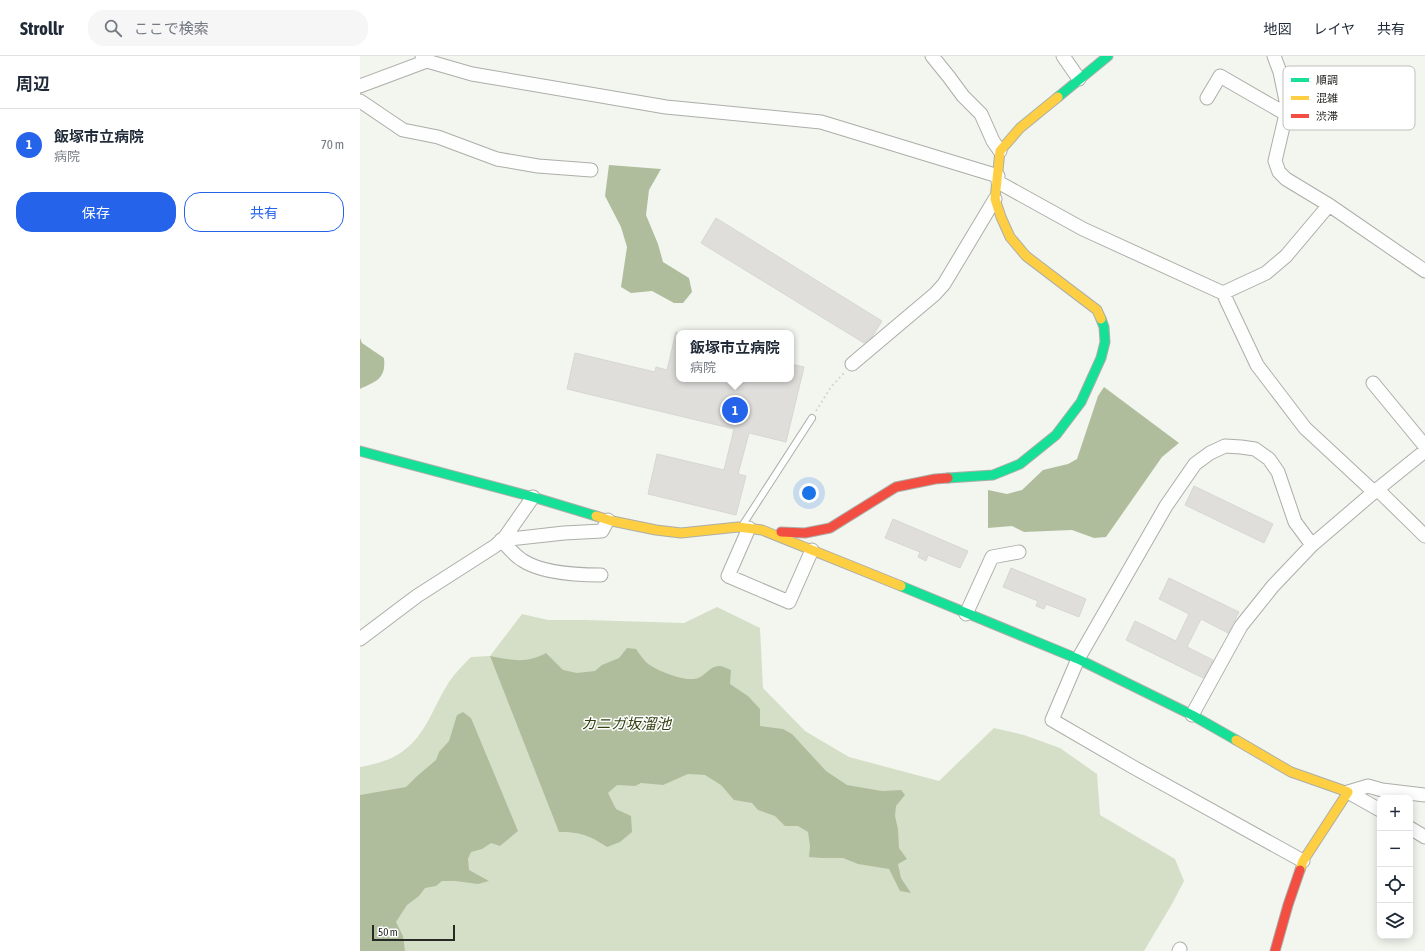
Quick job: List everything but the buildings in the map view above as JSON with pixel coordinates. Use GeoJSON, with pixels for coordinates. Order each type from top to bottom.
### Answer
{"type":"FeatureCollection","features":[{"type":"Feature","properties":{"kind":"street"},"geometry":{"type":"LineString","coordinates":[[932,56],[963,96],[981,114],[993,141],[1000,151]]}},
{"type":"Feature","properties":{"kind":"street"},"geometry":{"type":"LineString","coordinates":[[1063,56],[1079,79]]}},
{"type":"Feature","properties":{"kind":"street"},"geometry":{"type":"LineString","coordinates":[[360,451],[533,497],[608,520],[656,530],[681,533],[751,529],[805,533],[830,528],[852,516],[896,487],[935,479],[993,475],[1020,464],[1056,435],[1081,402],[1101,358],[1105,342],[1104,327],[1097,310],[1026,256],[1010,237],[1001,217],[996,198],[1000,151],[1020,128],[1108,56]]}},
{"type":"Feature","properties":{"kind":"street"},"geometry":{"type":"LineString","coordinates":[[1274,56],[1280,72],[1283,86]]}},
{"type":"Feature","properties":{"kind":"street"},"geometry":{"type":"LineString","coordinates":[[360,86],[424,58],[472,74],[666,107],[821,122],[998,179],[1083,229],[1223,292],[1257,365],[1305,428],[1425,536]]}},
{"type":"Feature","properties":{"kind":"street"},"geometry":{"type":"LineString","coordinates":[[1207,98],[1220,76],[1283,112]]}},
{"type":"Feature","properties":{"kind":"street"},"geometry":{"type":"LineString","coordinates":[[360,101],[403,130],[438,137],[497,159],[538,166],[591,170]]}},
{"type":"Feature","properties":{"kind":"street"},"geometry":{"type":"LineString","coordinates":[[1283,127],[1275,161],[1279,172],[1286,179],[1328,205],[1425,271]]}},
{"type":"Feature","properties":{"kind":"street"},"geometry":{"type":"LineString","coordinates":[[852,364],[935,294],[944,284],[996,198]]}},
{"type":"Feature","properties":{"kind":"street"},"geometry":{"type":"LineString","coordinates":[[1223,292],[1266,273],[1286,256],[1328,205]]}},
{"type":"Feature","properties":{"kind":"street"},"geometry":{"type":"LineString","coordinates":[[1373,383],[1425,446]]}},
{"type":"Feature","properties":{"kind":"street"},"geometry":{"type":"LineString","coordinates":[[1303,861],[1133,767],[1052,720],[1078,659],[1166,506],[1195,464],[1210,453],[1225,446],[1241,447],[1255,449],[1269,458],[1278,472],[1295,522],[1312,545]]}},
{"type":"Feature","properties":{"kind":"street"},"geometry":{"type":"LineString","coordinates":[[1192,715],[1242,626],[1273,586],[1312,545],[1425,451]]}},
{"type":"Feature","properties":{"kind":"street"},"geometry":{"type":"LineString","coordinates":[[360,639],[417,596],[495,546],[533,497]]}},
{"type":"Feature","properties":{"kind":"street"},"geometry":{"type":"LineString","coordinates":[[501,540],[564,533],[602,532],[608,520]]}},
{"type":"Feature","properties":{"kind":"street"},"geometry":{"type":"LineString","coordinates":[[751,529],[728,576],[789,602],[812,550]]}},
{"type":"Feature","properties":{"kind":"street"},"geometry":{"type":"LineString","coordinates":[[751,529],[812,550],[1078,659],[1192,715],[1291,772],[1348,792],[1377,808]]}},
{"type":"Feature","properties":{"kind":"street"},"geometry":{"type":"LineString","coordinates":[[501,540],[521,560],[530,565],[566,573],[601,575]]}},
{"type":"Feature","properties":{"kind":"street"},"geometry":{"type":"LineString","coordinates":[[966,614],[992,557],[1019,552]]}},
{"type":"Feature","properties":{"kind":"street"},"geometry":{"type":"LineString","coordinates":[[1275,951],[1288,905],[1303,861],[1348,792],[1368,786],[1382,790],[1425,795]]}},
{"type":"Feature","properties":{"kind":"street"},"geometry":{"type":"LineString","coordinates":[[1413,830],[1425,837]]}},
{"type":"Feature","properties":{"kind":"lane"},"geometry":{"type":"LineString","coordinates":[[751,529],[812,418]]}},
{"type":"Feature","properties":{"kind":"path"},"geometry":{"type":"LineString","coordinates":[[812,418],[831,387],[852,364]]}},
{"type":"Feature","properties":{"kind":"shaded area"},"geometry":{"type":"Polygon","coordinates":[[[717,607],[760,628],[763,688],[805,731],[849,757],[939,781],[994,728],[1024,735],[1060,748],[1097,774],[1100,815],[1175,859],[1184,881],[1144,951],[360,951],[360,767],[388,760],[411,744],[424,728],[449,682],[456,672],[471,657],[490,656],[522,614],[548,620],[684,623],[717,607]]]}},
{"type":"Feature","properties":{"kind":"water"},"geometry":{"type":"Polygon","coordinates":[[[609,165],[661,169],[649,190],[646,215],[658,244],[663,262],[689,278],[692,292],[683,303],[674,303],[652,291],[631,293],[621,287],[627,247],[621,227],[605,196],[609,165]]]}},
{"type":"Feature","properties":{"kind":"water"},"geometry":{"type":"Polygon","coordinates":[[[360,338],[362,343],[384,358],[384,365],[382,375],[376,381],[360,389],[360,338]]]}},
{"type":"Feature","properties":{"kind":"water"},"geometry":{"type":"Polygon","coordinates":[[[1104,387],[1179,443],[1162,457],[1106,537],[1094,538],[1072,530],[1024,532],[1012,526],[988,528],[988,490],[1007,494],[1022,490],[1043,470],[1068,464],[1077,459],[1098,396],[1104,387]]]}},
{"type":"Feature","properties":{"kind":"water","name":"カニガ坂溜池"},"geometry":{"type":"Polygon","coordinates":[[[627,648],[636,649],[646,662],[656,669],[686,679],[698,678],[717,666],[723,666],[731,670],[730,684],[748,696],[760,709],[760,726],[783,729],[792,734],[826,771],[847,785],[882,791],[901,790],[905,795],[896,806],[895,816],[898,829],[899,848],[907,859],[898,864],[901,878],[911,893],[900,891],[889,869],[858,864],[843,858],[809,857],[810,846],[808,832],[798,826],[785,826],[775,816],[758,810],[752,803],[734,800],[721,785],[705,775],[688,774],[663,785],[641,783],[635,786],[617,785],[608,793],[616,809],[631,816],[632,832],[620,842],[607,847],[584,835],[559,832],[490,656],[511,660],[525,660],[532,659],[546,653],[563,670],[577,673],[595,671],[602,665],[619,658],[627,648]]]}},
{"type":"Feature","properties":{"kind":"water"},"geometry":{"type":"Polygon","coordinates":[[[463,712],[471,718],[518,831],[500,846],[491,843],[482,849],[471,852],[468,859],[469,870],[489,881],[478,884],[442,881],[436,886],[425,888],[419,896],[407,905],[396,922],[403,936],[405,951],[360,951],[360,795],[406,787],[436,760],[439,752],[449,741],[457,715],[463,712]]]}},
{"type":"Feature","properties":{"kind":"traffic: fast"},"geometry":{"type":"LineString","coordinates":[[1058,97],[1108,56]]}},
{"type":"Feature","properties":{"kind":"traffic: fast"},"geometry":{"type":"LineString","coordinates":[[948,478],[993,475],[1020,464],[1056,435],[1081,402],[1101,358],[1105,342],[1104,327],[1101,319]]}},
{"type":"Feature","properties":{"kind":"traffic: fast"},"geometry":{"type":"LineString","coordinates":[[360,451],[533,497],[596,516]]}},
{"type":"Feature","properties":{"kind":"traffic: fast"},"geometry":{"type":"LineString","coordinates":[[901,586],[1078,659],[1192,715],[1236,740]]}},
{"type":"Feature","properties":{"kind":"traffic: slow"},"geometry":{"type":"LineString","coordinates":[[1058,97],[1020,128],[1000,151],[995,199],[1010,237],[1026,256],[1097,310],[1101,319]]}},
{"type":"Feature","properties":{"kind":"traffic: slow"},"geometry":{"type":"LineString","coordinates":[[596,516],[612,521],[656,530],[681,533],[738,527],[762,530],[901,586]]}},
{"type":"Feature","properties":{"kind":"traffic: slow"},"geometry":{"type":"LineString","coordinates":[[1236,740],[1291,772],[1348,792],[1303,861],[1300,870]]}},
{"type":"Feature","properties":{"kind":"traffic: jam"},"geometry":{"type":"LineString","coordinates":[[781,532],[805,533],[830,528],[896,487],[935,479],[948,478]]}},
{"type":"Feature","properties":{"kind":"traffic: jam"},"geometry":{"type":"LineString","coordinates":[[1275,951],[1300,870]]}},
{"type":"Feature","properties":{"kind":"place","name":"飯塚市立病院"},"geometry":{"type":"Point","coordinates":[735,410]}}]}
